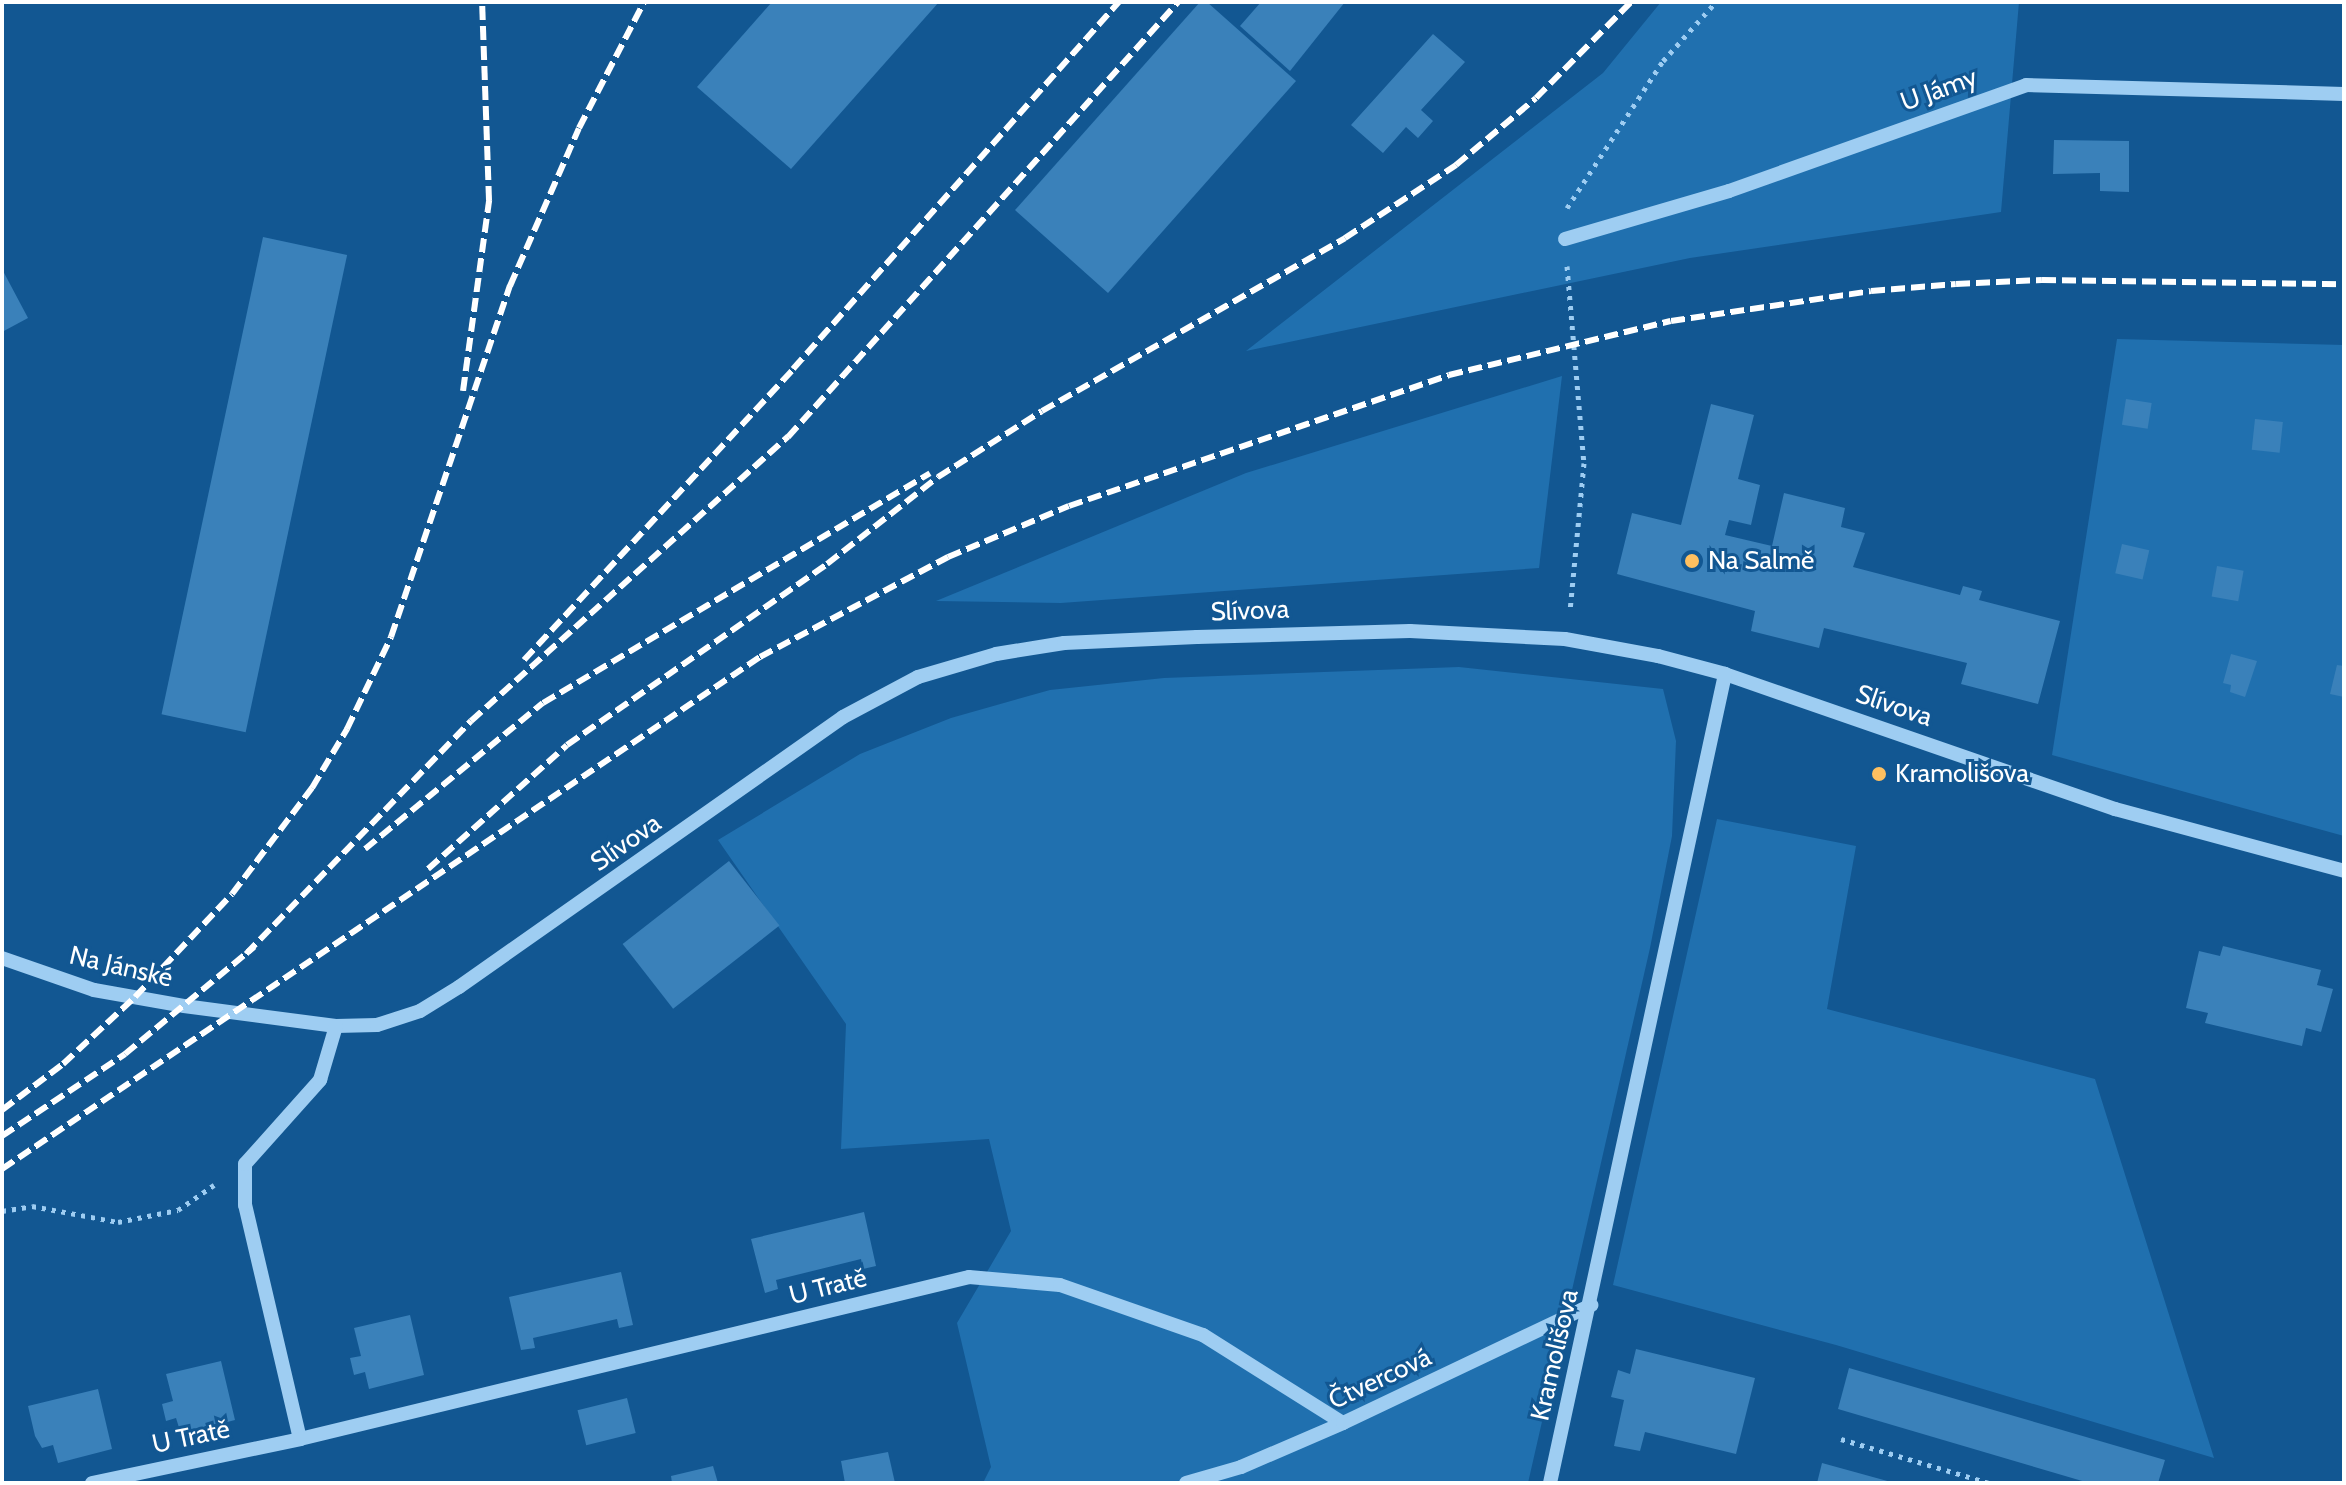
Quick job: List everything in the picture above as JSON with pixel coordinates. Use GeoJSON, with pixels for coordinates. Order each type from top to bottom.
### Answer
{"type":"FeatureCollection","features":[{"type":"Feature","properties":{"kind":"street","name":"U Jámy"},"geometry":{"type":"LineString","coordinates":[[1565,239],[1729,191],[2026,85],[2344,94]]}},
{"type":"Feature","properties":{"kind":"street","name":"Slívova"},"geometry":{"type":"LineString","coordinates":[[232,1013],[336,1026],[377,1025],[420,1011],[560,919],[843,717],[918,677],[996,654],[1064,643],[1382,631],[1565,639],[1725,674],[2115,809],[2344,871]]}},
{"type":"Feature","properties":{"kind":"street","name":"Kramolišova"},"geometry":{"type":"LineString","coordinates":[[1550,1483],[1591,1305],[1725,674]]}},
{"type":"Feature","properties":{"kind":"street","name":"Na Jánské"},"geometry":{"type":"LineString","coordinates":[[2,958],[94,990],[232,1013]]}},
{"type":"Feature","properties":{"kind":"street"},"geometry":{"type":"LineString","coordinates":[[300,1439],[245,1205],[245,1164],[320,1080],[336,1026]]}},
{"type":"Feature","properties":{"kind":"street","name":"U Tratě"},"geometry":{"type":"LineString","coordinates":[[92,1483],[300,1439],[969,1277],[1060,1285],[1203,1335],[1343,1423]]}},
{"type":"Feature","properties":{"kind":"street","name":"Čtvercová"},"geometry":{"type":"LineString","coordinates":[[1186,1483],[1241,1467],[1343,1423],[1591,1305]]}},
{"type":"Feature","properties":{"kind":"path"},"geometry":{"type":"LineString","coordinates":[[1565,639],[1584,463],[1565,239],[1567,208],[1663,61],[1716,2]]}},
{"type":"Feature","properties":{"kind":"path"},"geometry":{"type":"LineString","coordinates":[[2,1211],[32,1206],[118,1222],[178,1210],[245,1164]]}},
{"type":"Feature","properties":{"kind":"path"},"geometry":{"type":"LineString","coordinates":[[1841,1439],[1990,1483]]}},
{"type":"Feature","properties":{"kind":"shaded area"},"geometry":{"type":"Polygon","coordinates":[[[1661,2],[2019,2],[2001,212],[1690,258],[1246,351],[1603,73],[1661,2]]]}},
{"type":"Feature","properties":{"kind":"shaded area"},"geometry":{"type":"Polygon","coordinates":[[[2117,339],[2344,345],[2344,836],[2052,755],[2117,339]]]}},
{"type":"Feature","properties":{"kind":"shaded area"},"geometry":{"type":"Polygon","coordinates":[[[1562,376],[1539,568],[1061,603],[936,601],[1246,473],[1562,376]]]}},
{"type":"Feature","properties":{"kind":"shaded area"},"geometry":{"type":"Polygon","coordinates":[[[1459,667],[1663,689],[1676,741],[1672,836],[1650,948],[1528,1483],[983,1483],[991,1467],[957,1323],[1011,1231],[989,1139],[841,1149],[846,1024],[718,840],[860,754],[951,718],[1050,690],[1164,678],[1459,667]]]}},
{"type":"Feature","properties":{"kind":"shaded area"},"geometry":{"type":"Polygon","coordinates":[[[1717,819],[1856,846],[1827,1009],[2095,1079],[2214,1458],[1836,1345],[1613,1285],[1717,819]]]}},
{"type":"Feature","properties":{"kind":"building"},"geometry":{"type":"Polygon","coordinates":[[[772,2],[939,2],[791,169],[697,87],[772,2]]]}},
{"type":"Feature","properties":{"kind":"building"},"geometry":{"type":"Polygon","coordinates":[[[1200,2],[1207,2],[1296,81],[1108,293],[1015,210],[1200,2]]]}},
{"type":"Feature","properties":{"kind":"building"},"geometry":{"type":"Polygon","coordinates":[[[1261,2],[1345,2],[1290,71],[1240,26],[1261,2]]]}},
{"type":"Feature","properties":{"kind":"building"},"geometry":{"type":"Polygon","coordinates":[[[1433,34],[1465,62],[1421,110],[1433,121],[1418,138],[1406,127],[1383,153],[1351,125],[1433,34]]]}},
{"type":"Feature","properties":{"kind":"building"},"geometry":{"type":"Polygon","coordinates":[[[2054,140],[2129,141],[2129,192],[2100,191],[2100,173],[2053,174],[2054,140]]]}},
{"type":"Feature","properties":{"kind":"building"},"geometry":{"type":"Polygon","coordinates":[[[263,237],[347,255],[246,732],[162,714],[263,237]]]}},
{"type":"Feature","properties":{"kind":"building"},"geometry":{"type":"Polygon","coordinates":[[[2,269],[28,318],[2,332],[2,269]]]}},
{"type":"Feature","properties":{"kind":"building"},"geometry":{"type":"Polygon","coordinates":[[[2126,399],[2152,403],[2148,429],[2122,425],[2126,399]]]}},
{"type":"Feature","properties":{"kind":"building"},"geometry":{"type":"Polygon","coordinates":[[[1711,404],[1754,415],[1738,479],[1760,485],[1751,525],[1729,520],[1725,535],[1772,546],[1784,493],[1845,508],[1841,527],[1865,533],[1853,567],[1960,595],[1963,586],[1982,591],[1979,600],[2060,621],[2038,704],[1961,684],[1967,663],[1824,628],[1819,648],[1751,631],[1755,611],[1617,574],[1632,513],[1681,525],[1711,404]]]}},
{"type":"Feature","properties":{"kind":"building"},"geometry":{"type":"Polygon","coordinates":[[[2255,419],[2283,422],[2280,453],[2252,450],[2255,419]]]}},
{"type":"Feature","properties":{"kind":"building"},"geometry":{"type":"Polygon","coordinates":[[[2122,544],[2149,550],[2143,580],[2115,573],[2122,544]]]}},
{"type":"Feature","properties":{"kind":"building"},"geometry":{"type":"Polygon","coordinates":[[[2217,566],[2244,571],[2238,601],[2212,597],[2217,566]]]}},
{"type":"Feature","properties":{"kind":"building"},"geometry":{"type":"Polygon","coordinates":[[[2231,654],[2257,661],[2245,697],[2230,692],[2231,685],[2223,683],[2231,654]]]}},
{"type":"Feature","properties":{"kind":"building"},"geometry":{"type":"Polygon","coordinates":[[[2337,665],[2344,666],[2344,697],[2330,694],[2337,665]]]}},
{"type":"Feature","properties":{"kind":"building"},"geometry":{"type":"Polygon","coordinates":[[[729,861],[779,926],[673,1009],[623,944],[729,861]]]}},
{"type":"Feature","properties":{"kind":"building"},"geometry":{"type":"Polygon","coordinates":[[[2223,946],[2321,970],[2317,985],[2333,989],[2321,1032],[2306,1028],[2302,1046],[2205,1023],[2208,1013],[2186,1008],[2199,951],[2220,956],[2223,946]]]}},
{"type":"Feature","properties":{"kind":"building"},"geometry":{"type":"Polygon","coordinates":[[[864,1212],[876,1266],[863,1269],[861,1259],[776,1280],[778,1289],[765,1293],[751,1239],[864,1212]]]}},
{"type":"Feature","properties":{"kind":"building"},"geometry":{"type":"Polygon","coordinates":[[[621,1272],[633,1325],[619,1328],[617,1319],[533,1338],[535,1348],[521,1350],[509,1297],[621,1272]]]}},
{"type":"Feature","properties":{"kind":"building"},"geometry":{"type":"Polygon","coordinates":[[[410,1315],[424,1375],[369,1389],[365,1372],[354,1375],[350,1358],[361,1356],[354,1328],[410,1315]]]}},
{"type":"Feature","properties":{"kind":"building"},"geometry":{"type":"Polygon","coordinates":[[[1636,1349],[1755,1378],[1736,1454],[1645,1432],[1640,1451],[1614,1446],[1624,1400],[1611,1397],[1618,1370],[1630,1374],[1636,1349]]]}},
{"type":"Feature","properties":{"kind":"building"},"geometry":{"type":"Polygon","coordinates":[[[221,1361],[235,1420],[181,1434],[176,1418],[166,1421],[162,1404],[173,1401],[166,1374],[221,1361]]]}},
{"type":"Feature","properties":{"kind":"building"},"geometry":{"type":"Polygon","coordinates":[[[1849,1368],[2165,1460],[2158,1483],[2089,1483],[1838,1409],[1849,1368]]]}},
{"type":"Feature","properties":{"kind":"building"},"geometry":{"type":"Polygon","coordinates":[[[98,1389],[112,1449],[58,1463],[53,1445],[42,1448],[35,1436],[28,1406],[98,1389]]]}},
{"type":"Feature","properties":{"kind":"building"},"geometry":{"type":"Polygon","coordinates":[[[627,1398],[636,1433],[586,1445],[578,1410],[627,1398]]]}},
{"type":"Feature","properties":{"kind":"building"},"geometry":{"type":"Polygon","coordinates":[[[888,1452],[895,1483],[845,1483],[841,1461],[888,1452]]]}},
{"type":"Feature","properties":{"kind":"building"},"geometry":{"type":"Polygon","coordinates":[[[1822,1463],[1891,1482],[1817,1483],[1822,1463]]]}},
{"type":"Feature","properties":{"kind":"building"},"geometry":{"type":"Polygon","coordinates":[[[713,1466],[718,1483],[672,1483],[671,1476],[713,1466]]]}},
{"type":"Feature","properties":{"kind":"railway"},"geometry":{"type":"LineString","coordinates":[[463,391],[489,200],[482,2]]}},
{"type":"Feature","properties":{"kind":"railway"},"geometry":{"type":"LineString","coordinates":[[2,1110],[63,1064],[135,997],[232,894],[312,788],[347,729],[391,637],[510,286],[579,128],[644,2]]}},
{"type":"Feature","properties":{"kind":"railway"},"geometry":{"type":"LineString","coordinates":[[524,660],[793,369],[1119,2]]}},
{"type":"Feature","properties":{"kind":"railway"},"geometry":{"type":"LineString","coordinates":[[246,954],[471,721],[788,437],[1178,2]]}},
{"type":"Feature","properties":{"kind":"railway"},"geometry":{"type":"LineString","coordinates":[[428,869],[567,745],[827,564],[938,477],[1042,411],[1345,238],[1456,165],[1536,98],[1631,2]]}},
{"type":"Feature","properties":{"kind":"railway"},"geometry":{"type":"LineString","coordinates":[[2,1169],[760,657],[948,557],[1069,506],[1449,375],[1671,321],[1871,291],[1956,284],[2042,280],[2344,284]]}},
{"type":"Feature","properties":{"kind":"railway"},"geometry":{"type":"LineString","coordinates":[[365,849],[543,703],[930,473]]}},
{"type":"Feature","properties":{"kind":"railway"},"geometry":{"type":"LineString","coordinates":[[2,1136],[125,1054],[254,947]]}},
{"type":"Feature","properties":{"kind":"place","name":"Na Salmě"},"geometry":{"type":"Point","coordinates":[1692,561]}},
{"type":"Feature","properties":{"kind":"place","name":"Kramolišova"},"geometry":{"type":"Point","coordinates":[1879,774]}}]}
